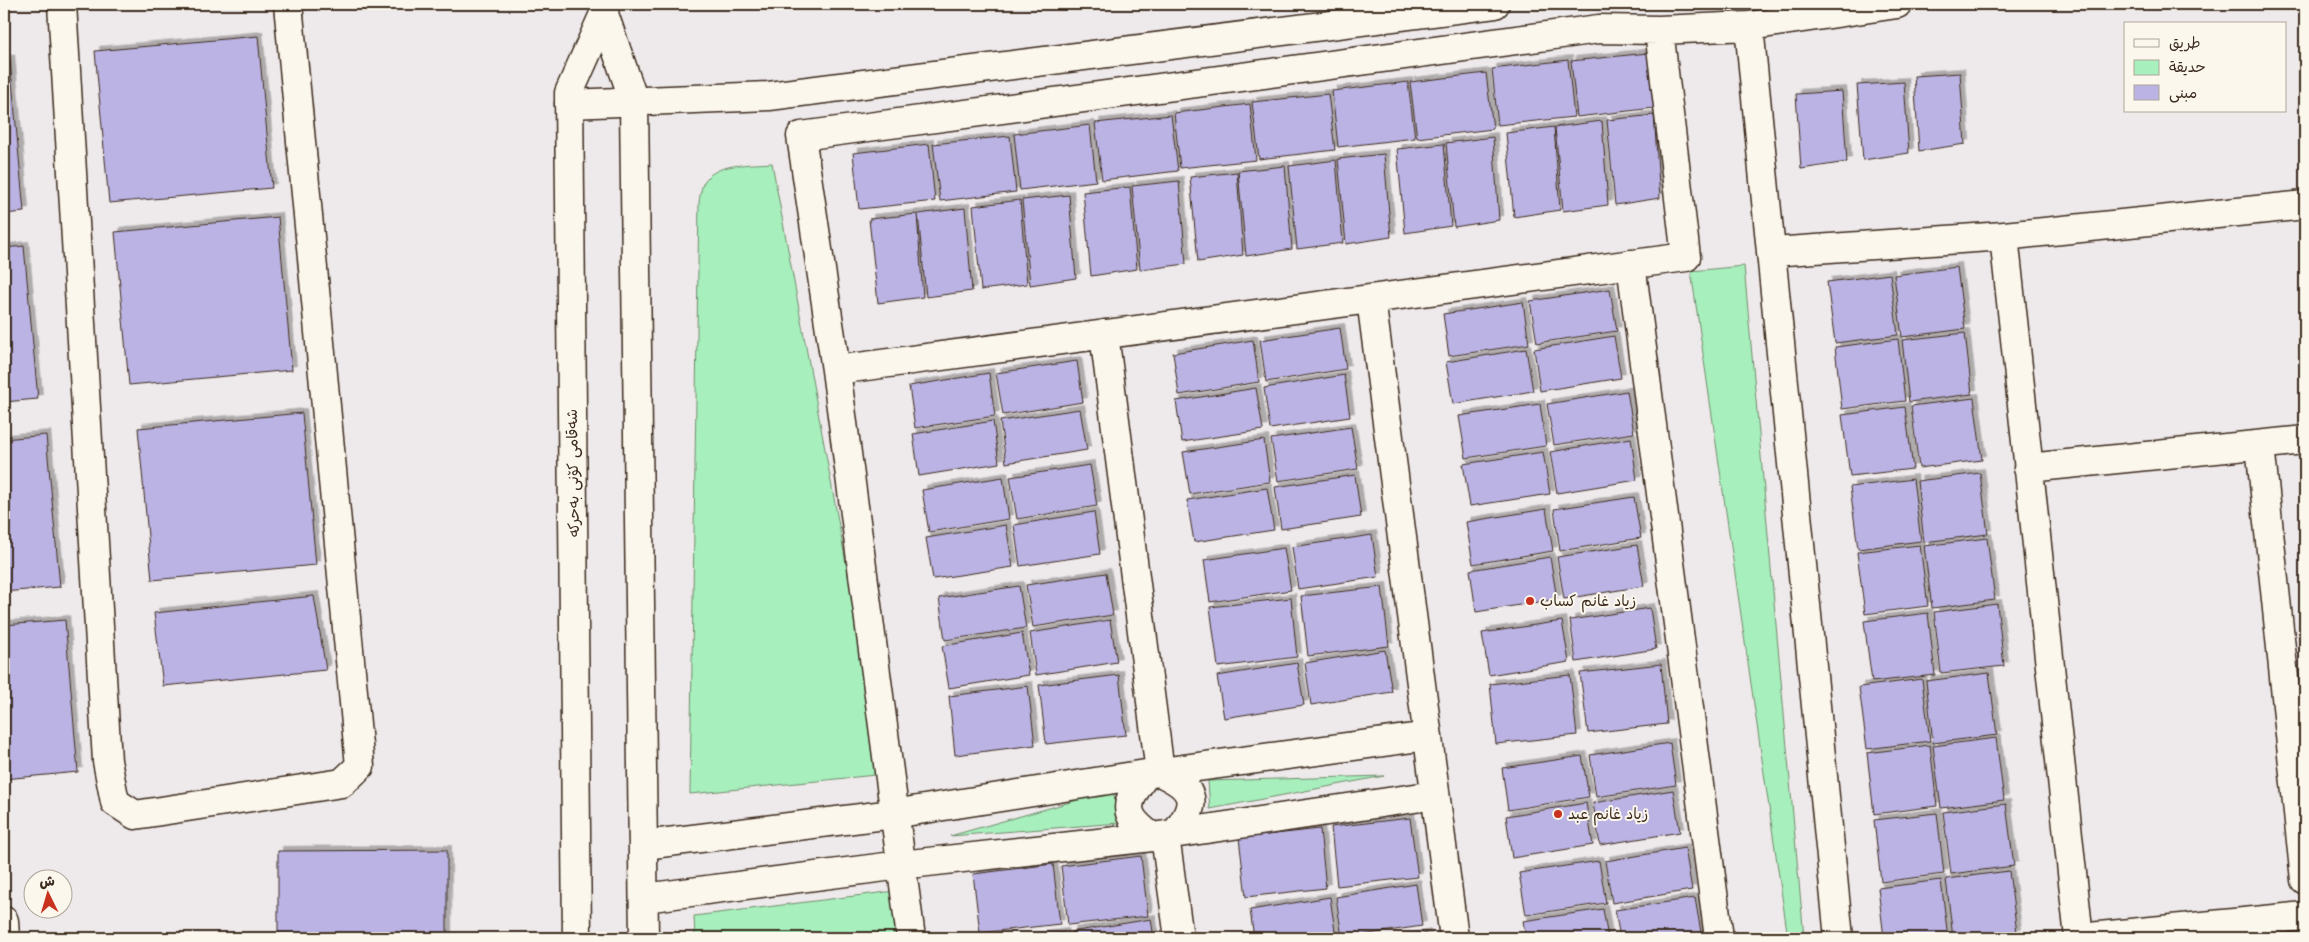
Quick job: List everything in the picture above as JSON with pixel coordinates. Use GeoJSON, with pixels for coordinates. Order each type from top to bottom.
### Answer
{"type":"FeatureCollection","features":[{"type":"Feature","properties":{"kind":"street"},"geometry":{"type":"LineString","coordinates":[[62,4],[107,761],[115,802],[135,815],[342,783],[360,766],[288,4]]}},
{"type":"Feature","properties":{"kind":"street"},"geometry":{"type":"LineString","coordinates":[[569,104],[769,96],[1495,4]]}},
{"type":"Feature","properties":{"kind":"street"},"geometry":{"type":"LineString","coordinates":[[911,938],[893,814],[836,370],[801,136],[1599,29],[1659,30],[1749,26],[1897,4]]}},
{"type":"Feature","properties":{"kind":"street","name":"شەقامی کۆنی بەحرکە"},"geometry":{"type":"LineString","coordinates":[[604,9],[634,101],[644,938]]}},
{"type":"Feature","properties":{"kind":"street","name":"شەقامی کۆنی بەحرکە"},"geometry":{"type":"LineString","coordinates":[[577,938],[569,93],[604,9]]}},
{"type":"Feature","properties":{"kind":"street"},"geometry":{"type":"LineString","coordinates":[[1749,26],[1839,938]]}},
{"type":"Feature","properties":{"kind":"street"},"geometry":{"type":"LineString","coordinates":[[836,370],[1686,257],[1659,30]]}},
{"type":"Feature","properties":{"kind":"street"},"geometry":{"type":"LineString","coordinates":[[1771,252],[2004,236],[2305,206]]}},
{"type":"Feature","properties":{"kind":"street"},"geometry":{"type":"LineString","coordinates":[[2004,236],[2079,938],[2305,916]]}},
{"type":"Feature","properties":{"kind":"street"},"geometry":{"type":"LineString","coordinates":[[1631,264],[1720,938]]}},
{"type":"Feature","properties":{"kind":"street"},"geometry":{"type":"LineString","coordinates":[[1371,299],[1454,938]]}},
{"type":"Feature","properties":{"kind":"street"},"geometry":{"type":"LineString","coordinates":[[1104,334],[1153,773]]}},
{"type":"Feature","properties":{"kind":"street"},"geometry":{"type":"LineString","coordinates":[[2028,468],[2305,440]]}},
{"type":"Feature","properties":{"kind":"street"},"geometry":{"type":"LineString","coordinates":[[2260,445],[2305,880]]}},
{"type":"Feature","properties":{"kind":"street"},"geometry":{"type":"LineString","coordinates":[[644,845],[893,814],[1153,773],[1428,736]]}},
{"type":"Feature","properties":{"kind":"street"},"geometry":{"type":"LineString","coordinates":[[1153,773],[1133,792],[1129,809],[1137,825],[1164,836]]}},
{"type":"Feature","properties":{"kind":"street"},"geometry":{"type":"LineString","coordinates":[[1153,773],[1180,782],[1190,796],[1189,814],[1164,836]]}},
{"type":"Feature","properties":{"kind":"street"},"geometry":{"type":"LineString","coordinates":[[644,898],[901,865],[1164,836],[1435,795]]}},
{"type":"Feature","properties":{"kind":"street"},"geometry":{"type":"LineString","coordinates":[[1164,836],[1178,938]]}},
{"type":"Feature","properties":{"kind":"street"},"geometry":{"type":"LineString","coordinates":[[4,921],[5,938]]}},
{"type":"Feature","properties":{"kind":"green space"},"geometry":{"type":"Polygon","coordinates":[[[772,163],[885,774],[690,794],[699,202],[704,182],[717,171],[735,166],[772,163]]]}},
{"type":"Feature","properties":{"kind":"green space"},"geometry":{"type":"Polygon","coordinates":[[[1744,266],[1804,938],[1788,938],[1691,271],[1744,266]]]}},
{"type":"Feature","properties":{"kind":"green space"},"geometry":{"type":"Polygon","coordinates":[[[1384,776],[1210,809],[1208,781],[1384,776]]]}},
{"type":"Feature","properties":{"kind":"green space"},"geometry":{"type":"Polygon","coordinates":[[[1113,790],[1119,823],[950,836],[1113,790]]]}},
{"type":"Feature","properties":{"kind":"green space"},"geometry":{"type":"Polygon","coordinates":[[[895,891],[902,938],[695,938],[694,916],[895,891]]]}},
{"type":"Feature","properties":{"kind":"building"},"geometry":{"type":"Polygon","coordinates":[[[258,36],[272,188],[109,203],[95,51],[258,36]]]}},
{"type":"Feature","properties":{"kind":"building"},"geometry":{"type":"Polygon","coordinates":[[[1648,53],[1654,108],[1577,117],[1571,61],[1648,53]]]}},
{"type":"Feature","properties":{"kind":"building"},"geometry":{"type":"Polygon","coordinates":[[[10,59],[24,212],[4,214],[4,60],[10,59]]]}},
{"type":"Feature","properties":{"kind":"building"},"geometry":{"type":"Polygon","coordinates":[[[1568,60],[1574,117],[1498,125],[1492,69],[1568,60]]]}},
{"type":"Feature","properties":{"kind":"building"},"geometry":{"type":"Polygon","coordinates":[[[1486,73],[1493,129],[1417,138],[1410,82],[1486,73]]]}},
{"type":"Feature","properties":{"kind":"building"},"geometry":{"type":"Polygon","coordinates":[[[1960,73],[1965,144],[1919,151],[1914,76],[1960,73]]]}},
{"type":"Feature","properties":{"kind":"building"},"geometry":{"type":"Polygon","coordinates":[[[1408,82],[1415,138],[1338,147],[1332,91],[1408,82]]]}},
{"type":"Feature","properties":{"kind":"building"},"geometry":{"type":"Polygon","coordinates":[[[1904,82],[1909,153],[1863,160],[1857,85],[1904,82]]]}},
{"type":"Feature","properties":{"kind":"building"},"geometry":{"type":"Polygon","coordinates":[[[1842,91],[1847,162],[1801,169],[1796,94],[1842,91]]]}},
{"type":"Feature","properties":{"kind":"building"},"geometry":{"type":"Polygon","coordinates":[[[1328,94],[1335,150],[1259,159],[1252,102],[1328,94]]]}},
{"type":"Feature","properties":{"kind":"building"},"geometry":{"type":"Polygon","coordinates":[[[1250,104],[1256,160],[1180,168],[1174,113],[1250,104]]]}},
{"type":"Feature","properties":{"kind":"building"},"geometry":{"type":"Polygon","coordinates":[[[1171,115],[1178,171],[1102,180],[1095,123],[1171,115]]]}},
{"type":"Feature","properties":{"kind":"building"},"geometry":{"type":"Polygon","coordinates":[[[1654,115],[1660,198],[1615,205],[1607,120],[1654,115]]]}},
{"type":"Feature","properties":{"kind":"building"},"geometry":{"type":"Polygon","coordinates":[[[1602,121],[1608,205],[1563,211],[1555,127],[1602,121]]]}},
{"type":"Feature","properties":{"kind":"building"},"geometry":{"type":"Polygon","coordinates":[[[1090,125],[1096,181],[1020,190],[1014,134],[1090,125]]]}},
{"type":"Feature","properties":{"kind":"building"},"geometry":{"type":"Polygon","coordinates":[[[1554,127],[1560,210],[1514,217],[1506,133],[1554,127]]]}},
{"type":"Feature","properties":{"kind":"building"},"geometry":{"type":"Polygon","coordinates":[[[1010,136],[1016,192],[940,201],[933,144],[1010,136]]]}},
{"type":"Feature","properties":{"kind":"building"},"geometry":{"type":"Polygon","coordinates":[[[1493,137],[1499,220],[1454,227],[1446,143],[1493,137]]]}},
{"type":"Feature","properties":{"kind":"building"},"geometry":{"type":"Polygon","coordinates":[[[929,144],[935,201],[859,209],[853,153],[929,144]]]}},
{"type":"Feature","properties":{"kind":"building"},"geometry":{"type":"Polygon","coordinates":[[[1444,144],[1451,226],[1405,233],[1397,149],[1444,144]]]}},
{"type":"Feature","properties":{"kind":"building"},"geometry":{"type":"Polygon","coordinates":[[[1384,154],[1391,237],[1346,244],[1338,159],[1384,154]]]}},
{"type":"Feature","properties":{"kind":"building"},"geometry":{"type":"Polygon","coordinates":[[[1336,160],[1343,243],[1297,249],[1289,166],[1336,160]]]}},
{"type":"Feature","properties":{"kind":"building"},"geometry":{"type":"Polygon","coordinates":[[[1285,166],[1292,249],[1246,256],[1238,171],[1285,166]]]}},
{"type":"Feature","properties":{"kind":"building"},"geometry":{"type":"Polygon","coordinates":[[[1237,172],[1243,255],[1198,262],[1190,177],[1237,172]]]}},
{"type":"Feature","properties":{"kind":"building"},"geometry":{"type":"Polygon","coordinates":[[[1179,181],[1186,264],[1140,270],[1132,186],[1179,181]]]}},
{"type":"Feature","properties":{"kind":"building"},"geometry":{"type":"Polygon","coordinates":[[[1130,187],[1137,269],[1091,276],[1083,192],[1130,187]]]}},
{"type":"Feature","properties":{"kind":"building"},"geometry":{"type":"Polygon","coordinates":[[[1069,195],[1076,278],[1030,285],[1022,200],[1069,195]]]}},
{"type":"Feature","properties":{"kind":"building"},"geometry":{"type":"Polygon","coordinates":[[[1020,200],[1027,284],[981,290],[973,206],[1020,200]]]}},
{"type":"Feature","properties":{"kind":"building"},"geometry":{"type":"Polygon","coordinates":[[[965,208],[972,291],[926,297],[918,214],[965,208]]]}},
{"type":"Feature","properties":{"kind":"building"},"geometry":{"type":"Polygon","coordinates":[[[917,214],[923,297],[878,303],[869,219],[917,214]]]}},
{"type":"Feature","properties":{"kind":"building"},"geometry":{"type":"Polygon","coordinates":[[[278,217],[292,370],[129,385],[115,232],[278,217]]]}},
{"type":"Feature","properties":{"kind":"building"},"geometry":{"type":"Polygon","coordinates":[[[24,246],[38,399],[4,402],[4,248],[24,246]]]}},
{"type":"Feature","properties":{"kind":"building"},"geometry":{"type":"Polygon","coordinates":[[[1957,267],[1965,329],[1902,337],[1894,275],[1957,267]]]}},
{"type":"Feature","properties":{"kind":"building"},"geometry":{"type":"Polygon","coordinates":[[[1890,274],[1898,335],[1835,343],[1827,282],[1890,274]]]}},
{"type":"Feature","properties":{"kind":"building"},"geometry":{"type":"Polygon","coordinates":[[[1610,289],[1617,331],[1537,343],[1530,301],[1610,289]]]}},
{"type":"Feature","properties":{"kind":"building"},"geometry":{"type":"Polygon","coordinates":[[[1523,302],[1529,344],[1449,356],[1443,314],[1523,302]]]}},
{"type":"Feature","properties":{"kind":"building"},"geometry":{"type":"Polygon","coordinates":[[[1340,328],[1346,369],[1266,382],[1260,340],[1340,328]]]}},
{"type":"Feature","properties":{"kind":"building"},"geometry":{"type":"Polygon","coordinates":[[[1965,333],[1972,394],[1909,402],[1902,340],[1965,333]]]}},
{"type":"Feature","properties":{"kind":"building"},"geometry":{"type":"Polygon","coordinates":[[[1614,336],[1621,378],[1540,391],[1534,349],[1614,336]]]}},
{"type":"Feature","properties":{"kind":"building"},"geometry":{"type":"Polygon","coordinates":[[[1898,339],[1905,401],[1842,409],[1835,347],[1898,339]]]}},
{"type":"Feature","properties":{"kind":"building"},"geometry":{"type":"Polygon","coordinates":[[[1253,340],[1259,382],[1179,395],[1173,353],[1253,340]]]}},
{"type":"Feature","properties":{"kind":"building"},"geometry":{"type":"Polygon","coordinates":[[[1526,349],[1533,391],[1453,404],[1446,362],[1526,349]]]}},
{"type":"Feature","properties":{"kind":"building"},"geometry":{"type":"Polygon","coordinates":[[[1077,361],[1083,402],[1003,415],[996,373],[1077,361]]]}},
{"type":"Feature","properties":{"kind":"building"},"geometry":{"type":"Polygon","coordinates":[[[989,373],[995,416],[915,428],[909,386],[989,373]]]}},
{"type":"Feature","properties":{"kind":"building"},"geometry":{"type":"Polygon","coordinates":[[[1344,375],[1350,417],[1270,429],[1264,388],[1344,375]]]}},
{"type":"Feature","properties":{"kind":"building"},"geometry":{"type":"Polygon","coordinates":[[[1256,388],[1263,430],[1182,442],[1176,401],[1256,388]]]}},
{"type":"Feature","properties":{"kind":"building"},"geometry":{"type":"Polygon","coordinates":[[[1627,391],[1634,433],[1554,445],[1547,404],[1627,391]]]}},
{"type":"Feature","properties":{"kind":"building"},"geometry":{"type":"Polygon","coordinates":[[[1974,398],[1982,460],[1919,468],[1911,406],[1974,398]]]}},
{"type":"Feature","properties":{"kind":"building"},"geometry":{"type":"Polygon","coordinates":[[[1540,404],[1546,446],[1466,458],[1459,416],[1540,404]]]}},
{"type":"Feature","properties":{"kind":"building"},"geometry":{"type":"Polygon","coordinates":[[[1905,407],[1913,469],[1850,476],[1842,415],[1905,407]]]}},
{"type":"Feature","properties":{"kind":"building"},"geometry":{"type":"Polygon","coordinates":[[[1080,409],[1087,450],[1006,463],[1000,421],[1080,409]]]}},
{"type":"Feature","properties":{"kind":"building"},"geometry":{"type":"Polygon","coordinates":[[[302,413],[316,565],[152,580],[138,428],[302,413]]]}},
{"type":"Feature","properties":{"kind":"building"},"geometry":{"type":"Polygon","coordinates":[[[993,421],[999,463],[919,476],[913,434],[993,421]]]}},
{"type":"Feature","properties":{"kind":"building"},"geometry":{"type":"Polygon","coordinates":[[[1351,427],[1358,469],[1278,481],[1271,439],[1351,427]]]}},
{"type":"Feature","properties":{"kind":"building"},"geometry":{"type":"Polygon","coordinates":[[[46,435],[60,587],[4,592],[4,439],[46,435]]]}},
{"type":"Feature","properties":{"kind":"building"},"geometry":{"type":"Polygon","coordinates":[[[1631,438],[1637,480],[1557,493],[1550,452],[1631,438]]]}},
{"type":"Feature","properties":{"kind":"building"},"geometry":{"type":"Polygon","coordinates":[[[1264,440],[1270,482],[1190,494],[1183,452],[1264,440]]]}},
{"type":"Feature","properties":{"kind":"building"},"geometry":{"type":"Polygon","coordinates":[[[1543,452],[1550,494],[1470,506],[1463,464],[1543,452]]]}},
{"type":"Feature","properties":{"kind":"building"},"geometry":{"type":"Polygon","coordinates":[[[1090,465],[1097,506],[1017,519],[1010,477],[1090,465]]]}},
{"type":"Feature","properties":{"kind":"building"},"geometry":{"type":"Polygon","coordinates":[[[1980,473],[1988,534],[1924,542],[1917,481],[1980,473]]]}},
{"type":"Feature","properties":{"kind":"building"},"geometry":{"type":"Polygon","coordinates":[[[1355,475],[1361,517],[1281,529],[1275,487],[1355,475]]]}},
{"type":"Feature","properties":{"kind":"building"},"geometry":{"type":"Polygon","coordinates":[[[1003,477],[1009,519],[929,532],[922,490],[1003,477]]]}},
{"type":"Feature","properties":{"kind":"building"},"geometry":{"type":"Polygon","coordinates":[[[1913,479],[1921,541],[1858,549],[1850,487],[1913,479]]]}},
{"type":"Feature","properties":{"kind":"building"},"geometry":{"type":"Polygon","coordinates":[[[1267,488],[1274,530],[1194,542],[1187,500],[1267,488]]]}},
{"type":"Feature","properties":{"kind":"building"},"geometry":{"type":"Polygon","coordinates":[[[1634,497],[1641,538],[1560,551],[1554,509],[1634,497]]]}},
{"type":"Feature","properties":{"kind":"building"},"geometry":{"type":"Polygon","coordinates":[[[1546,509],[1553,551],[1473,564],[1466,522],[1546,509]]]}},
{"type":"Feature","properties":{"kind":"building"},"geometry":{"type":"Polygon","coordinates":[[[1094,512],[1100,554],[1020,566],[1014,525],[1094,512]]]}},
{"type":"Feature","properties":{"kind":"building"},"geometry":{"type":"Polygon","coordinates":[[[1006,525],[1013,567],[933,579],[926,538],[1006,525]]]}},
{"type":"Feature","properties":{"kind":"building"},"geometry":{"type":"Polygon","coordinates":[[[1372,535],[1378,577],[1298,589],[1292,547],[1372,535]]]}},
{"type":"Feature","properties":{"kind":"building"},"geometry":{"type":"Polygon","coordinates":[[[1987,538],[1995,600],[1932,608],[1924,546],[1987,538]]]}},
{"type":"Feature","properties":{"kind":"building"},"geometry":{"type":"Polygon","coordinates":[[[1637,545],[1644,586],[1564,599],[1557,557],[1637,545]]]}},
{"type":"Feature","properties":{"kind":"building"},"geometry":{"type":"Polygon","coordinates":[[[1920,545],[1928,606],[1865,614],[1857,552],[1920,545]]]}},
{"type":"Feature","properties":{"kind":"building"},"geometry":{"type":"Polygon","coordinates":[[[1284,548],[1291,590],[1210,602],[1204,560],[1284,548]]]}},
{"type":"Feature","properties":{"kind":"building"},"geometry":{"type":"Polygon","coordinates":[[[1550,557],[1557,599],[1476,612],[1470,570],[1550,557]]]}},
{"type":"Feature","properties":{"kind":"building"},"geometry":{"type":"Polygon","coordinates":[[[1106,573],[1113,615],[1033,627],[1026,585],[1106,573]]]}},
{"type":"Feature","properties":{"kind":"building"},"geometry":{"type":"Polygon","coordinates":[[[1019,586],[1026,628],[945,640],[939,598],[1019,586]]]}},
{"type":"Feature","properties":{"kind":"building"},"geometry":{"type":"Polygon","coordinates":[[[1382,587],[1389,646],[1308,656],[1301,596],[1382,587]]]}},
{"type":"Feature","properties":{"kind":"building"},"geometry":{"type":"Polygon","coordinates":[[[314,596],[326,670],[163,686],[154,613],[314,596]]]}},
{"type":"Feature","properties":{"kind":"building"},"geometry":{"type":"Polygon","coordinates":[[[1291,598],[1297,657],[1218,667],[1210,607],[1291,598]]]}},
{"type":"Feature","properties":{"kind":"building"},"geometry":{"type":"Polygon","coordinates":[[[1997,604],[2004,666],[1941,673],[1934,612],[1997,604]]]}},
{"type":"Feature","properties":{"kind":"building"},"geometry":{"type":"Polygon","coordinates":[[[1650,608],[1656,649],[1576,662],[1570,620],[1650,608]]]}},
{"type":"Feature","properties":{"kind":"building"},"geometry":{"type":"Polygon","coordinates":[[[1928,613],[1935,675],[1872,682],[1864,621],[1928,613]]]}},
{"type":"Feature","properties":{"kind":"building"},"geometry":{"type":"Polygon","coordinates":[[[65,620],[78,772],[4,779],[4,625],[65,620]]]}},
{"type":"Feature","properties":{"kind":"building"},"geometry":{"type":"Polygon","coordinates":[[[1110,620],[1117,662],[1036,675],[1030,633],[1110,620]]]}},
{"type":"Feature","properties":{"kind":"building"},"geometry":{"type":"Polygon","coordinates":[[[1562,621],[1569,662],[1489,675],[1482,633],[1562,621]]]}},
{"type":"Feature","properties":{"kind":"building"},"geometry":{"type":"Polygon","coordinates":[[[1022,633],[1029,675],[949,688],[942,646],[1022,633]]]}},
{"type":"Feature","properties":{"kind":"building"},"geometry":{"type":"Polygon","coordinates":[[[1385,650],[1392,692],[1311,705],[1305,663],[1385,650]]]}},
{"type":"Feature","properties":{"kind":"building"},"geometry":{"type":"Polygon","coordinates":[[[1297,663],[1304,705],[1224,718],[1217,676],[1297,663]]]}},
{"type":"Feature","properties":{"kind":"building"},"geometry":{"type":"Polygon","coordinates":[[[1661,664],[1667,724],[1588,733],[1580,673],[1661,664]]]}},
{"type":"Feature","properties":{"kind":"building"},"geometry":{"type":"Polygon","coordinates":[[[1989,673],[1997,735],[1933,743],[1926,681],[1989,673]]]}},
{"type":"Feature","properties":{"kind":"building"},"geometry":{"type":"Polygon","coordinates":[[[1119,675],[1126,735],[1046,744],[1039,685],[1119,675]]]}},
{"type":"Feature","properties":{"kind":"building"},"geometry":{"type":"Polygon","coordinates":[[[1570,675],[1577,735],[1496,744],[1490,684],[1570,675]]]}},
{"type":"Feature","properties":{"kind":"building"},"geometry":{"type":"Polygon","coordinates":[[[1922,679],[1930,741],[1867,749],[1859,687],[1922,679]]]}},
{"type":"Feature","properties":{"kind":"building"},"geometry":{"type":"Polygon","coordinates":[[[1028,686],[1035,745],[955,755],[949,696],[1028,686]]]}},
{"type":"Feature","properties":{"kind":"building"},"geometry":{"type":"Polygon","coordinates":[[[1996,738],[2004,800],[1941,808],[1933,746],[1996,738]]]}},
{"type":"Feature","properties":{"kind":"building"},"geometry":{"type":"Polygon","coordinates":[[[1670,743],[1676,785],[1596,797],[1590,755],[1670,743]]]}},
{"type":"Feature","properties":{"kind":"building"},"geometry":{"type":"Polygon","coordinates":[[[1930,745],[1937,806],[1874,814],[1867,753],[1930,745]]]}},
{"type":"Feature","properties":{"kind":"building"},"geometry":{"type":"Polygon","coordinates":[[[1582,756],[1589,797],[1508,810],[1502,768],[1582,756]]]}},
{"type":"Feature","properties":{"kind":"building"},"geometry":{"type":"Polygon","coordinates":[[[1673,790],[1680,832],[1600,845],[1593,803],[1673,790]]]}},
{"type":"Feature","properties":{"kind":"building"},"geometry":{"type":"Polygon","coordinates":[[[1586,803],[1593,845],[1512,858],[1506,816],[1586,803]]]}},
{"type":"Feature","properties":{"kind":"building"},"geometry":{"type":"Polygon","coordinates":[[[2006,804],[2014,866],[1951,874],[1943,812],[2006,804]]]}},
{"type":"Feature","properties":{"kind":"building"},"geometry":{"type":"Polygon","coordinates":[[[1937,813],[1944,874],[1881,882],[1874,820],[1937,813]]]}},
{"type":"Feature","properties":{"kind":"building"},"geometry":{"type":"Polygon","coordinates":[[[1410,818],[1418,877],[1337,886],[1331,827],[1410,818]]]}},
{"type":"Feature","properties":{"kind":"building"},"geometry":{"type":"Polygon","coordinates":[[[1320,829],[1326,888],[1246,897],[1239,838],[1320,829]]]}},
{"type":"Feature","properties":{"kind":"building"},"geometry":{"type":"Polygon","coordinates":[[[1685,848],[1692,890],[1612,903],[1605,861],[1685,848]]]}},
{"type":"Feature","properties":{"kind":"building"},"geometry":{"type":"Polygon","coordinates":[[[447,850],[447,938],[278,938],[278,851],[447,850]]]}},
{"type":"Feature","properties":{"kind":"building"},"geometry":{"type":"Polygon","coordinates":[[[1141,856],[1148,916],[1068,925],[1061,866],[1141,856]]]}},
{"type":"Feature","properties":{"kind":"building"},"geometry":{"type":"Polygon","coordinates":[[[1599,861],[1606,903],[1526,915],[1519,873],[1599,861]]]}},
{"type":"Feature","properties":{"kind":"building"},"geometry":{"type":"Polygon","coordinates":[[[1053,864],[1060,924],[980,933],[973,874],[1053,864]]]}},
{"type":"Feature","properties":{"kind":"building"},"geometry":{"type":"Polygon","coordinates":[[[2009,871],[2017,933],[1953,938],[1946,879],[2009,871]]]}},
{"type":"Feature","properties":{"kind":"building"},"geometry":{"type":"Polygon","coordinates":[[[1941,880],[1948,938],[1884,938],[1878,888],[1941,880]]]}},
{"type":"Feature","properties":{"kind":"building"},"geometry":{"type":"Polygon","coordinates":[[[1416,884],[1422,926],[1342,938],[1336,897],[1416,884]]]}},
{"type":"Feature","properties":{"kind":"building"},"geometry":{"type":"Polygon","coordinates":[[[1330,897],[1336,938],[1254,938],[1250,910],[1330,897]]]}},
{"type":"Feature","properties":{"kind":"building"},"geometry":{"type":"Polygon","coordinates":[[[1695,898],[1702,938],[1620,938],[1615,910],[1695,898]]]}},
{"type":"Feature","properties":{"kind":"building"},"geometry":{"type":"Polygon","coordinates":[[[1603,909],[1608,938],[1526,938],[1523,921],[1603,909]]]}},
{"type":"Feature","properties":{"kind":"building"},"geometry":{"type":"Polygon","coordinates":[[[1151,919],[1154,938],[1072,938],[1071,932],[1151,919]]]}},
{"type":"Feature","properties":{"kind":"building"},"geometry":{"type":"Polygon","coordinates":[[[1064,933],[1065,938],[1027,938],[1064,933]]]}},
{"type":"Feature","properties":{"kind":"building"},"geometry":{"type":"Polygon","coordinates":[[[1426,934],[1427,938],[1398,938],[1426,934]]]}},
{"type":"Feature","properties":{"kind":"place","name":"زياد غانم كساب"},"geometry":{"type":"Point","coordinates":[1530,601]}},
{"type":"Feature","properties":{"kind":"place","name":"زياد غانم عبد"},"geometry":{"type":"Point","coordinates":[1558,814]}}]}
